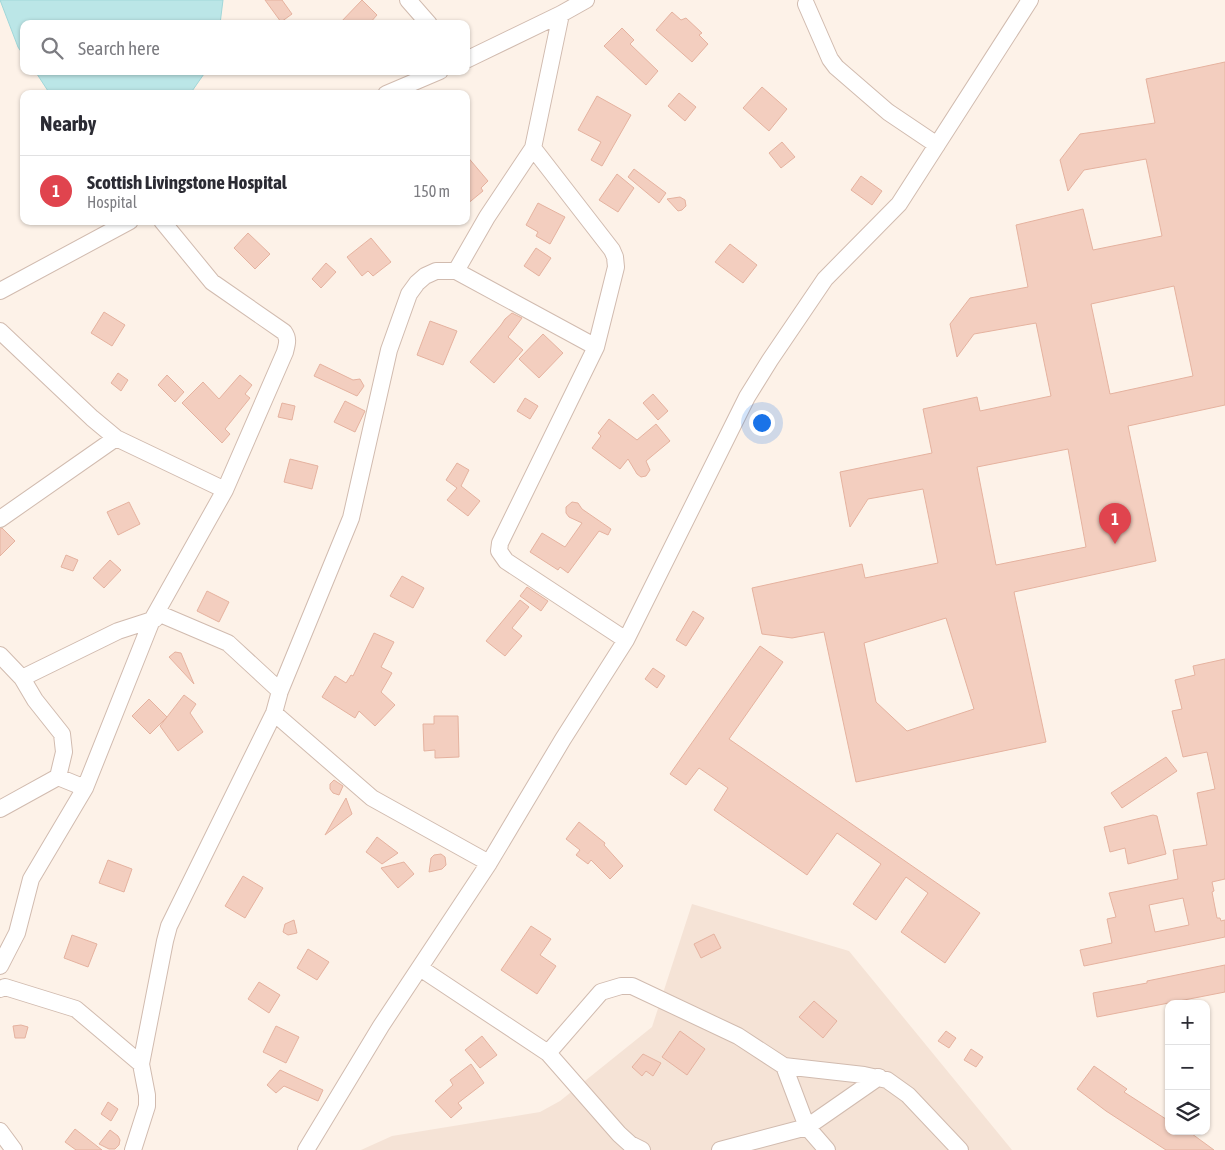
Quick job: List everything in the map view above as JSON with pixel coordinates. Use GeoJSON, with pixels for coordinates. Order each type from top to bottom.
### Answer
{"type":"FeatureCollection","features":[{"type":"Feature","properties":{"kind":"street"},"geometry":{"type":"LineString","coordinates":[[408,0],[426,20]]}},
{"type":"Feature","properties":{"kind":"street"},"geometry":{"type":"LineString","coordinates":[[470,58],[586,0]]}},
{"type":"Feature","properties":{"kind":"street"},"geometry":{"type":"LineString","coordinates":[[306,1150],[381,1026],[489,863],[563,739],[626,640],[747,396],[825,279],[899,204],[1030,0]]}},
{"type":"Feature","properties":{"kind":"street"},"geometry":{"type":"LineString","coordinates":[[806,4],[830,59],[836,67],[882,108],[937,145]]}},
{"type":"Feature","properties":{"kind":"street"},"geometry":{"type":"LineString","coordinates":[[456,271],[486,217],[532,148],[561,14]]}},
{"type":"Feature","properties":{"kind":"street"},"geometry":{"type":"LineString","coordinates":[[395,90],[431,75]]}},
{"type":"Feature","properties":{"kind":"street"},"geometry":{"type":"LineString","coordinates":[[532,148],[612,250],[616,267],[596,347],[500,544],[499,551],[506,561],[626,640]]}},
{"type":"Feature","properties":{"kind":"street"},"geometry":{"type":"LineString","coordinates":[[0,291],[123,225]]}},
{"type":"Feature","properties":{"kind":"street"},"geometry":{"type":"LineString","coordinates":[[0,966],[17,933],[31,879],[85,788],[152,620],[224,490],[285,352],[286,336],[278,328],[212,282],[165,225]]}},
{"type":"Feature","properties":{"kind":"street"},"geometry":{"type":"LineString","coordinates":[[133,1150],[147,1106],[142,1064],[169,926],[274,713],[280,691],[350,518],[389,350],[409,294],[425,276],[436,271],[456,271],[596,347]]}},
{"type":"Feature","properties":{"kind":"street"},"geometry":{"type":"LineString","coordinates":[[0,331],[92,418],[116,438],[224,490]]}},
{"type":"Feature","properties":{"kind":"street"},"geometry":{"type":"LineString","coordinates":[[0,519],[116,438]]}},
{"type":"Feature","properties":{"kind":"street"},"geometry":{"type":"LineString","coordinates":[[22,678],[124,628],[152,620],[160,614],[228,643],[280,691]]}},
{"type":"Feature","properties":{"kind":"street"},"geometry":{"type":"LineString","coordinates":[[0,655],[22,678],[35,700],[62,734],[64,752],[58,777],[0,809]]}},
{"type":"Feature","properties":{"kind":"street"},"geometry":{"type":"LineString","coordinates":[[274,713],[372,798],[489,863]]}},
{"type":"Feature","properties":{"kind":"street"},"geometry":{"type":"LineString","coordinates":[[58,777],[85,788]]}},
{"type":"Feature","properties":{"kind":"street"},"geometry":{"type":"LineString","coordinates":[[420,968],[548,1053],[619,1134],[630,1144],[642,1150]]}},
{"type":"Feature","properties":{"kind":"street"},"geometry":{"type":"LineString","coordinates":[[548,1053],[601,992],[621,986],[632,986],[738,1036],[784,1066],[879,1077],[895,1084],[908,1095],[960,1150]]}},
{"type":"Feature","properties":{"kind":"street"},"geometry":{"type":"LineString","coordinates":[[0,988],[5,987],[76,1009],[142,1064]]}},
{"type":"Feature","properties":{"kind":"street"},"geometry":{"type":"LineString","coordinates":[[784,1066],[807,1128],[827,1150]]}},
{"type":"Feature","properties":{"kind":"street"},"geometry":{"type":"LineString","coordinates":[[720,1150],[807,1128],[879,1077]]}},
{"type":"Feature","properties":{"kind":"street"},"geometry":{"type":"LineString","coordinates":[[0,1131],[14,1150]]}},
{"type":"Feature","properties":{"kind":"shaded area"},"geometry":{"type":"Polygon","coordinates":[[[692,904],[849,951],[1012,1150],[361,1150],[392,1136],[540,1112],[560,1101],[652,1027],[692,904]]]}},
{"type":"Feature","properties":{"kind":"water"},"geometry":{"type":"Polygon","coordinates":[[[0,0],[223,0],[220,20],[20,20],[20,50],[0,0]]]}},
{"type":"Feature","properties":{"kind":"water"},"geometry":{"type":"Polygon","coordinates":[[[38,75],[203,75],[193,90],[47,90],[38,75]]]}},
{"type":"Feature","properties":{"kind":"building"},"geometry":{"type":"Polygon","coordinates":[[[265,0],[282,0],[292,14],[284,20],[280,20],[265,0]]]}},
{"type":"Feature","properties":{"kind":"building"},"geometry":{"type":"Polygon","coordinates":[[[362,0],[377,15],[373,20],[343,20],[362,0]]]}},
{"type":"Feature","properties":{"kind":"building"},"geometry":{"type":"Polygon","coordinates":[[[672,12],[681,20],[686,18],[702,33],[699,35],[708,44],[692,62],[656,30],[672,12]]]}},
{"type":"Feature","properties":{"kind":"building"},"geometry":{"type":"Polygon","coordinates":[[[622,28],[634,40],[630,44],[658,71],[646,85],[604,46],[622,28]]]}},
{"type":"Feature","properties":{"kind":"building"},"geometry":{"type":"Polygon","coordinates":[[[1225,62],[1225,405],[1128,426],[1156,561],[1014,592],[1046,742],[856,782],[824,632],[792,638],[762,634],[752,588],[862,564],[865,578],[938,563],[923,489],[868,499],[850,527],[840,472],[932,453],[923,409],[977,397],[980,411],[1051,396],[1036,323],[974,334],[957,357],[950,324],[970,298],[1028,287],[1016,225],[1083,209],[1093,250],[1162,236],[1146,159],[1084,170],[1068,191],[1060,160],[1080,134],[1155,123],[1146,79],[1225,62]],[[1174,286],[1091,304],[1110,394],[1193,376],[1174,286]],[[1068,449],[977,467],[996,565],[1086,547],[1068,449]],[[946,618],[864,643],[876,702],[907,731],[974,709],[946,618]]]}},
{"type":"Feature","properties":{"kind":"building"},"geometry":{"type":"Polygon","coordinates":[[[762,87],[787,109],[769,131],[743,108],[762,87]]]}},
{"type":"Feature","properties":{"kind":"building"},"geometry":{"type":"Polygon","coordinates":[[[679,93],[696,107],[685,121],[668,106],[679,93]]]}},
{"type":"Feature","properties":{"kind":"building"},"geometry":{"type":"Polygon","coordinates":[[[597,96],[631,115],[602,166],[591,160],[601,142],[578,130],[597,96]]]}},
{"type":"Feature","properties":{"kind":"building"},"geometry":{"type":"Polygon","coordinates":[[[782,142],[795,157],[781,168],[769,153],[782,142]]]}},
{"type":"Feature","properties":{"kind":"building"},"geometry":{"type":"Polygon","coordinates":[[[470,160],[488,181],[481,188],[483,191],[470,202],[470,160]]]}},
{"type":"Feature","properties":{"kind":"building"},"geometry":{"type":"Polygon","coordinates":[[[634,169],[666,193],[659,203],[628,177],[634,169]]]}},
{"type":"Feature","properties":{"kind":"building"},"geometry":{"type":"Polygon","coordinates":[[[617,174],[634,188],[618,212],[599,200],[617,174]]]}},
{"type":"Feature","properties":{"kind":"building"},"geometry":{"type":"Polygon","coordinates":[[[861,176],[882,191],[872,205],[851,190],[861,176]]]}},
{"type":"Feature","properties":{"kind":"building"},"geometry":{"type":"Polygon","coordinates":[[[680,197],[685,200],[686,206],[678,211],[667,199],[680,197]]]}},
{"type":"Feature","properties":{"kind":"building"},"geometry":{"type":"Polygon","coordinates":[[[538,203],[565,217],[550,244],[536,236],[538,232],[526,225],[538,203]]]}},
{"type":"Feature","properties":{"kind":"building"},"geometry":{"type":"Polygon","coordinates":[[[248,233],[270,254],[255,269],[234,248],[248,233]]]}},
{"type":"Feature","properties":{"kind":"building"},"geometry":{"type":"Polygon","coordinates":[[[371,238],[391,262],[373,276],[368,271],[362,276],[347,257],[371,238]]]}},
{"type":"Feature","properties":{"kind":"building"},"geometry":{"type":"Polygon","coordinates":[[[730,244],[757,265],[743,283],[715,262],[730,244]]]}},
{"type":"Feature","properties":{"kind":"building"},"geometry":{"type":"Polygon","coordinates":[[[536,248],[551,258],[539,276],[524,266],[536,248]]]}},
{"type":"Feature","properties":{"kind":"building"},"geometry":{"type":"Polygon","coordinates":[[[326,263],[336,272],[321,288],[312,279],[326,263]]]}},
{"type":"Feature","properties":{"kind":"building"},"geometry":{"type":"Polygon","coordinates":[[[104,312],[125,325],[112,346],[91,333],[104,312]]]}},
{"type":"Feature","properties":{"kind":"building"},"geometry":{"type":"Polygon","coordinates":[[[512,313],[522,318],[508,337],[523,350],[494,383],[470,362],[512,313]]]}},
{"type":"Feature","properties":{"kind":"building"},"geometry":{"type":"Polygon","coordinates":[[[430,321],[457,331],[443,365],[417,355],[430,321]]]}},
{"type":"Feature","properties":{"kind":"building"},"geometry":{"type":"Polygon","coordinates":[[[543,334],[563,353],[539,378],[519,359],[543,334]]]}},
{"type":"Feature","properties":{"kind":"building"},"geometry":{"type":"Polygon","coordinates":[[[320,364],[353,380],[360,379],[364,386],[357,396],[314,376],[320,364]]]}},
{"type":"Feature","properties":{"kind":"building"},"geometry":{"type":"Polygon","coordinates":[[[118,373],[128,380],[121,391],[111,383],[118,373]]]}},
{"type":"Feature","properties":{"kind":"building"},"geometry":{"type":"Polygon","coordinates":[[[167,375],[184,392],[175,402],[158,385],[167,375]]]}},
{"type":"Feature","properties":{"kind":"building"},"geometry":{"type":"Polygon","coordinates":[[[240,375],[252,385],[245,394],[250,398],[225,429],[230,434],[222,443],[182,403],[203,382],[219,399],[240,375]]]}},
{"type":"Feature","properties":{"kind":"building"},"geometry":{"type":"Polygon","coordinates":[[[653,394],[668,411],[658,420],[643,403],[653,394]]]}},
{"type":"Feature","properties":{"kind":"building"},"geometry":{"type":"Polygon","coordinates":[[[525,398],[538,406],[530,419],[517,411],[525,398]]]}},
{"type":"Feature","properties":{"kind":"building"},"geometry":{"type":"Polygon","coordinates":[[[345,401],[365,411],[355,432],[334,422],[345,401]]]}},
{"type":"Feature","properties":{"kind":"building"},"geometry":{"type":"Polygon","coordinates":[[[282,403],[295,406],[292,420],[278,417],[282,403]]]}},
{"type":"Feature","properties":{"kind":"building"},"geometry":{"type":"Polygon","coordinates":[[[609,419],[637,440],[656,424],[670,441],[646,461],[650,470],[646,476],[641,477],[637,474],[628,459],[620,469],[592,448],[601,436],[598,433],[609,419]]]}},
{"type":"Feature","properties":{"kind":"building"},"geometry":{"type":"Polygon","coordinates":[[[290,459],[318,466],[312,489],[284,482],[290,459]]]}},
{"type":"Feature","properties":{"kind":"building"},"geometry":{"type":"Polygon","coordinates":[[[457,463],[469,470],[461,486],[480,501],[468,516],[447,500],[457,488],[446,480],[457,463]]]}},
{"type":"Feature","properties":{"kind":"building"},"geometry":{"type":"Polygon","coordinates":[[[129,502],[140,524],[118,535],[107,512],[129,502]]]}},
{"type":"Feature","properties":{"kind":"building"},"geometry":{"type":"Polygon","coordinates":[[[572,502],[578,503],[582,509],[611,529],[608,535],[599,531],[568,573],[560,567],[558,570],[530,552],[542,533],[565,547],[582,523],[569,517],[566,513],[566,507],[572,502]]]}},
{"type":"Feature","properties":{"kind":"building"},"geometry":{"type":"Polygon","coordinates":[[[2,528],[15,541],[0,556],[0,529],[2,528]]]}},
{"type":"Feature","properties":{"kind":"building"},"geometry":{"type":"Polygon","coordinates":[[[66,555],[78,560],[73,571],[61,567],[66,555]]]}},
{"type":"Feature","properties":{"kind":"building"},"geometry":{"type":"Polygon","coordinates":[[[110,560],[121,570],[104,588],[93,578],[110,560]]]}},
{"type":"Feature","properties":{"kind":"building"},"geometry":{"type":"Polygon","coordinates":[[[402,576],[424,588],[413,608],[390,596],[402,576]]]}},
{"type":"Feature","properties":{"kind":"building"},"geometry":{"type":"Polygon","coordinates":[[[527,587],[548,601],[541,611],[520,596],[527,587]]]}},
{"type":"Feature","properties":{"kind":"building"},"geometry":{"type":"Polygon","coordinates":[[[207,591],[229,602],[219,622],[197,611],[207,591]]]}},
{"type":"Feature","properties":{"kind":"building"},"geometry":{"type":"Polygon","coordinates":[[[520,600],[529,607],[512,628],[522,636],[505,656],[486,641],[520,600]]]}},
{"type":"Feature","properties":{"kind":"building"},"geometry":{"type":"Polygon","coordinates":[[[693,611],[704,618],[686,646],[676,640],[693,611]]]}},
{"type":"Feature","properties":{"kind":"building"},"geometry":{"type":"Polygon","coordinates":[[[374,633],[394,642],[381,667],[392,673],[381,692],[395,705],[375,726],[359,711],[355,718],[322,697],[335,676],[346,683],[351,675],[353,676],[374,633]]]}},
{"type":"Feature","properties":{"kind":"building"},"geometry":{"type":"Polygon","coordinates":[[[760,646],[783,662],[729,739],[980,913],[945,963],[901,932],[928,893],[906,877],[876,920],[853,904],[881,864],[837,833],[807,875],[714,810],[728,788],[699,768],[686,785],[670,774],[760,646]]]}},
{"type":"Feature","properties":{"kind":"building"},"geometry":{"type":"Polygon","coordinates":[[[175,652],[181,653],[194,684],[169,657],[175,652]]]}},
{"type":"Feature","properties":{"kind":"building"},"geometry":{"type":"Polygon","coordinates":[[[1225,659],[1225,879],[1212,882],[1214,891],[1212,892],[1217,918],[1220,918],[1221,921],[1225,920],[1225,937],[1084,966],[1080,950],[1112,943],[1107,919],[1116,917],[1109,893],[1178,879],[1173,850],[1207,845],[1197,793],[1215,789],[1207,752],[1183,757],[1172,711],[1182,709],[1175,680],[1195,675],[1193,666],[1225,659]],[[1183,898],[1149,905],[1155,932],[1189,925],[1183,898]]]}},
{"type":"Feature","properties":{"kind":"building"},"geometry":{"type":"Polygon","coordinates":[[[653,668],[665,676],[657,688],[645,679],[653,668]]]}},
{"type":"Feature","properties":{"kind":"building"},"geometry":{"type":"Polygon","coordinates":[[[184,695],[196,704],[190,713],[203,732],[178,751],[160,726],[184,695]]]}},
{"type":"Feature","properties":{"kind":"building"},"geometry":{"type":"Polygon","coordinates":[[[149,699],[167,717],[150,734],[132,716],[149,699]]]}},
{"type":"Feature","properties":{"kind":"building"},"geometry":{"type":"Polygon","coordinates":[[[434,716],[458,716],[459,757],[435,758],[435,750],[424,751],[423,724],[434,724],[434,716]]]}},
{"type":"Feature","properties":{"kind":"building"},"geometry":{"type":"Polygon","coordinates":[[[1166,757],[1177,771],[1122,808],[1111,793],[1166,757]]]}},
{"type":"Feature","properties":{"kind":"building"},"geometry":{"type":"Polygon","coordinates":[[[334,780],[343,786],[339,795],[333,793],[330,789],[330,784],[334,780]]]}},
{"type":"Feature","properties":{"kind":"building"},"geometry":{"type":"Polygon","coordinates":[[[346,798],[352,814],[325,835],[346,798]]]}},
{"type":"Feature","properties":{"kind":"building"},"geometry":{"type":"Polygon","coordinates":[[[1153,815],[1157,816],[1166,854],[1128,864],[1125,848],[1110,852],[1104,827],[1153,815]]]}},
{"type":"Feature","properties":{"kind":"building"},"geometry":{"type":"Polygon","coordinates":[[[579,822],[605,843],[604,845],[623,866],[610,879],[591,860],[588,864],[576,855],[580,850],[566,839],[579,822]]]}},
{"type":"Feature","properties":{"kind":"building"},"geometry":{"type":"Polygon","coordinates":[[[377,837],[398,853],[382,864],[366,852],[377,837]]]}},
{"type":"Feature","properties":{"kind":"building"},"geometry":{"type":"Polygon","coordinates":[[[441,854],[445,857],[446,865],[442,869],[429,872],[431,858],[434,855],[441,854]]]}},
{"type":"Feature","properties":{"kind":"building"},"geometry":{"type":"Polygon","coordinates":[[[108,860],[132,869],[124,892],[99,883],[108,860]]]}},
{"type":"Feature","properties":{"kind":"building"},"geometry":{"type":"Polygon","coordinates":[[[404,862],[414,874],[398,888],[381,868],[404,862]]]}},
{"type":"Feature","properties":{"kind":"building"},"geometry":{"type":"Polygon","coordinates":[[[243,876],[263,888],[245,918],[225,906],[243,876]]]}},
{"type":"Feature","properties":{"kind":"building"},"geometry":{"type":"Polygon","coordinates":[[[294,920],[297,933],[288,935],[283,932],[285,924],[294,920]]]}},
{"type":"Feature","properties":{"kind":"building"},"geometry":{"type":"Polygon","coordinates":[[[531,926],[551,939],[540,955],[556,966],[537,994],[501,970],[531,926]]]}},
{"type":"Feature","properties":{"kind":"building"},"geometry":{"type":"Polygon","coordinates":[[[714,934],[721,948],[701,958],[694,944],[714,934]]]}},
{"type":"Feature","properties":{"kind":"building"},"geometry":{"type":"Polygon","coordinates":[[[72,935],[97,944],[88,967],[64,958],[72,935]]]}},
{"type":"Feature","properties":{"kind":"building"},"geometry":{"type":"Polygon","coordinates":[[[308,949],[329,962],[317,980],[297,968],[308,949]]]}},
{"type":"Feature","properties":{"kind":"building"},"geometry":{"type":"Polygon","coordinates":[[[1225,965],[1225,992],[1184,1000],[1165,1000],[1165,1004],[1097,1017],[1093,993],[1147,983],[1147,981],[1225,965]]]}},
{"type":"Feature","properties":{"kind":"building"},"geometry":{"type":"Polygon","coordinates":[[[259,982],[280,995],[269,1013],[248,999],[259,982]]]}},
{"type":"Feature","properties":{"kind":"building"},"geometry":{"type":"Polygon","coordinates":[[[814,1001],[837,1021],[823,1038],[799,1017],[814,1001]]]}},
{"type":"Feature","properties":{"kind":"building"},"geometry":{"type":"Polygon","coordinates":[[[21,1025],[28,1027],[25,1038],[15,1038],[13,1026],[21,1025]]]}},
{"type":"Feature","properties":{"kind":"building"},"geometry":{"type":"Polygon","coordinates":[[[276,1026],[299,1037],[286,1063],[263,1052],[276,1026]]]}},
{"type":"Feature","properties":{"kind":"building"},"geometry":{"type":"Polygon","coordinates":[[[680,1031],[705,1049],[687,1075],[662,1057],[680,1031]]]}},
{"type":"Feature","properties":{"kind":"building"},"geometry":{"type":"Polygon","coordinates":[[[946,1031],[956,1038],[949,1048],[938,1041],[946,1031]]]}},
{"type":"Feature","properties":{"kind":"building"},"geometry":{"type":"Polygon","coordinates":[[[482,1036],[497,1055],[480,1068],[465,1050],[482,1036]]]}},
{"type":"Feature","properties":{"kind":"building"},"geometry":{"type":"Polygon","coordinates":[[[971,1049],[983,1057],[976,1067],[964,1060],[971,1049]]]}},
{"type":"Feature","properties":{"kind":"building"},"geometry":{"type":"Polygon","coordinates":[[[643,1054],[661,1063],[653,1076],[646,1071],[642,1076],[632,1067],[643,1054]]]}},
{"type":"Feature","properties":{"kind":"building"},"geometry":{"type":"Polygon","coordinates":[[[471,1064],[484,1083],[458,1103],[462,1108],[451,1118],[435,1101],[453,1085],[450,1080],[471,1064]]]}},
{"type":"Feature","properties":{"kind":"building"},"geometry":{"type":"Polygon","coordinates":[[[1094,1066],[1127,1089],[1124,1092],[1165,1118],[1165,1135],[1193,1135],[1214,1150],[1166,1150],[1106,1111],[1077,1089],[1094,1066]]]}},
{"type":"Feature","properties":{"kind":"building"},"geometry":{"type":"Polygon","coordinates":[[[280,1070],[323,1090],[318,1101],[284,1086],[276,1093],[267,1085],[280,1070]]]}},
{"type":"Feature","properties":{"kind":"building"},"geometry":{"type":"Polygon","coordinates":[[[108,1102],[118,1109],[111,1121],[101,1114],[108,1102]]]}},
{"type":"Feature","properties":{"kind":"building"},"geometry":{"type":"Polygon","coordinates":[[[75,1129],[102,1150],[76,1150],[65,1142],[75,1129]]]}},
{"type":"Feature","properties":{"kind":"building"},"geometry":{"type":"Polygon","coordinates":[[[110,1130],[120,1140],[119,1145],[115,1149],[109,1149],[99,1144],[110,1130]]]}},
{"type":"Feature","properties":{"kind":"place","name":"Scottish Livingstone Hospital"},"geometry":{"type":"Point","coordinates":[1115,544]}}]}
